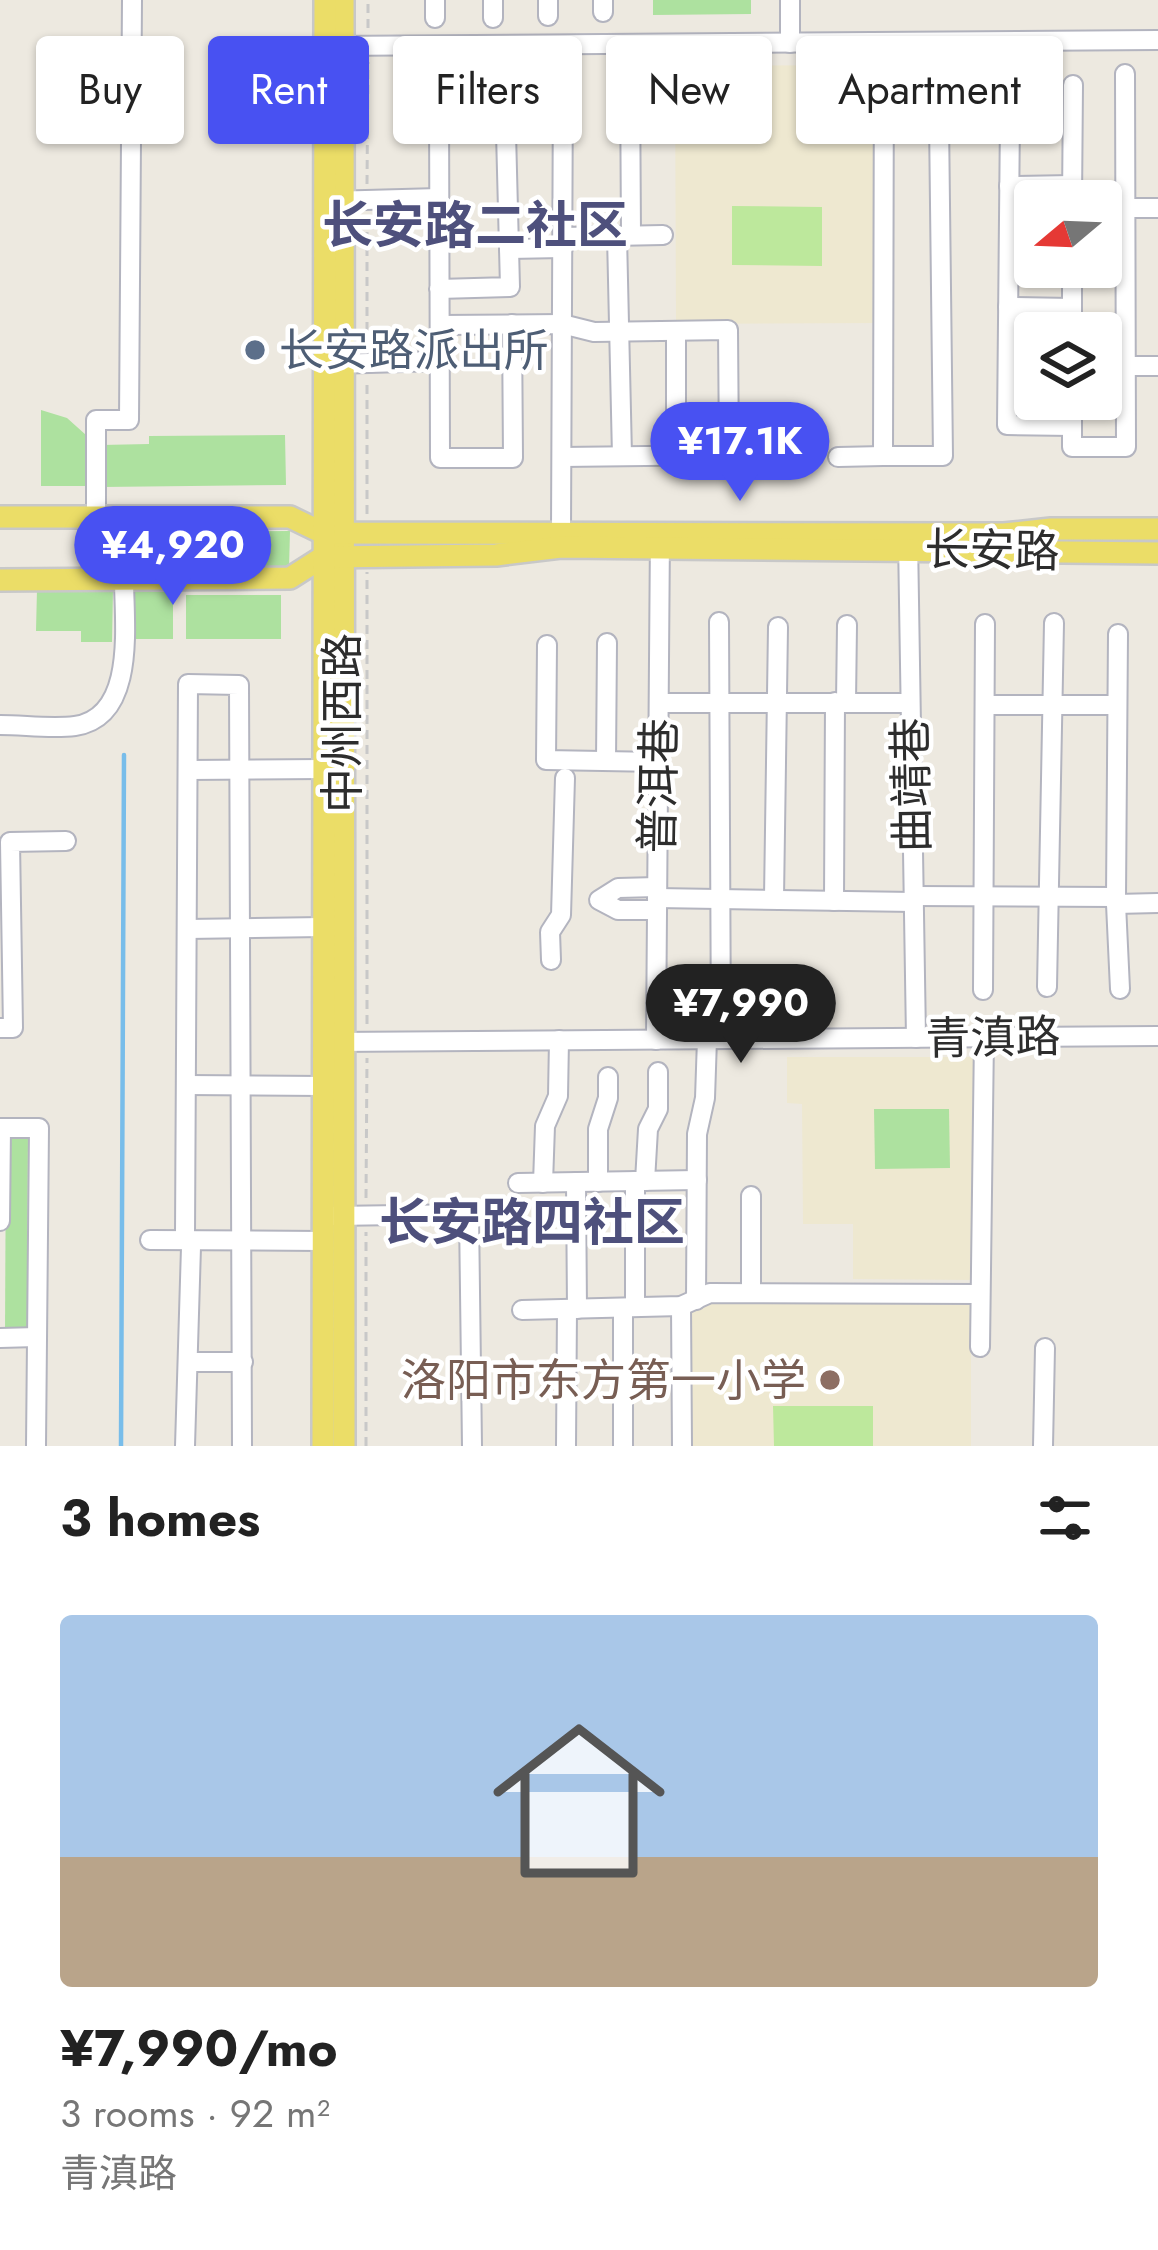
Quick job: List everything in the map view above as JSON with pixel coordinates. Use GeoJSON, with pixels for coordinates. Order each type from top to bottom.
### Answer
{"type":"FeatureCollection","features":[{"type":"Feature","properties":{"kind":"main road","name":"中州西路"},"geometry":{"type":"LineString","coordinates":[[325,0],[331,36]]}},
{"type":"Feature","properties":{"kind":"main road","name":"中州西路"},"geometry":{"type":"LineString","coordinates":[[335,36],[343,0]]}},
{"type":"Feature","properties":{"kind":"main road","name":"中州西路"},"geometry":{"type":"LineString","coordinates":[[323,1446],[322,1241],[332,1216],[345,1042],[332,556],[333,144]]}},
{"type":"Feature","properties":{"kind":"main road","name":"长安路"},"geometry":{"type":"LineString","coordinates":[[0,517],[290,517],[332,532],[561,532],[660,540]]}},
{"type":"Feature","properties":{"kind":"main road","name":"长安路"},"geometry":{"type":"LineString","coordinates":[[908,540],[1052,529],[1158,529]]}},
{"type":"Feature","properties":{"kind":"main road","name":"长安路"},"geometry":{"type":"LineString","coordinates":[[332,556],[496,555],[660,540],[908,540],[1158,553]]}},
{"type":"Feature","properties":{"kind":"main road","name":"中州西路"},"geometry":{"type":"LineString","coordinates":[[332,556],[322,927],[345,1042],[323,1085],[344,1446]]}},
{"type":"Feature","properties":{"kind":"main road"},"geometry":{"type":"LineString","coordinates":[[0,580],[290,578],[332,556]]}},
{"type":"Feature","properties":{"kind":"street"},"geometry":{"type":"LineString","coordinates":[[96,518],[96,419],[130,420],[133,0]]}},
{"type":"Feature","properties":{"kind":"street"},"geometry":{"type":"LineString","coordinates":[[790,0],[790,44]]}},
{"type":"Feature","properties":{"kind":"street"},"geometry":{"type":"LineString","coordinates":[[1063,41],[1158,40]]}},
{"type":"Feature","properties":{"kind":"street"},"geometry":{"type":"LineString","coordinates":[[369,46],[796,44]]}},
{"type":"Feature","properties":{"kind":"street"},"geometry":{"type":"LineString","coordinates":[[1072,420],[1072,447],[1126,448],[1125,74]]}},
{"type":"Feature","properties":{"kind":"street"},"geometry":{"type":"LineString","coordinates":[[1072,85],[1072,180]]}},
{"type":"Feature","properties":{"kind":"street"},"geometry":{"type":"LineString","coordinates":[[440,289],[510,287],[505,94],[439,96],[440,458],[513,458],[512,324]]}},
{"type":"Feature","properties":{"kind":"street"},"geometry":{"type":"LineString","coordinates":[[561,532],[563,144]]}},
{"type":"Feature","properties":{"kind":"street"},"geometry":{"type":"LineString","coordinates":[[622,456],[619,332],[627,144]]}},
{"type":"Feature","properties":{"kind":"street"},"geometry":{"type":"LineString","coordinates":[[883,456],[884,144]]}},
{"type":"Feature","properties":{"kind":"street"},"geometry":{"type":"LineString","coordinates":[[838,457],[943,456],[939,144]]}},
{"type":"Feature","properties":{"kind":"street"},"geometry":{"type":"LineString","coordinates":[[1010,144],[1007,425],[1072,426]]}},
{"type":"Feature","properties":{"kind":"street"},"geometry":{"type":"LineString","coordinates":[[1010,186],[1014,186]]}},
{"type":"Feature","properties":{"kind":"street"},"geometry":{"type":"LineString","coordinates":[[333,201],[439,197]]}},
{"type":"Feature","properties":{"kind":"street"},"geometry":{"type":"LineString","coordinates":[[1125,208],[1158,208]]}},
{"type":"Feature","properties":{"kind":"street"},"geometry":{"type":"LineString","coordinates":[[509,249],[663,235]]}},
{"type":"Feature","properties":{"kind":"street"},"geometry":{"type":"LineString","coordinates":[[1072,288],[1072,312]]}},
{"type":"Feature","properties":{"kind":"street"},"geometry":{"type":"LineString","coordinates":[[1008,307],[1072,308]]}},
{"type":"Feature","properties":{"kind":"street"},"geometry":{"type":"LineString","coordinates":[[440,325],[562,324],[593,332],[728,330],[729,455],[562,457]]}},
{"type":"Feature","properties":{"kind":"street"},"geometry":{"type":"LineString","coordinates":[[676,331],[676,455]]}},
{"type":"Feature","properties":{"kind":"street"},"geometry":{"type":"LineString","coordinates":[[333,364],[440,361]]}},
{"type":"Feature","properties":{"kind":"street"},"geometry":{"type":"LineString","coordinates":[[1125,366],[1158,366]]}},
{"type":"Feature","properties":{"kind":"street","name":"普洱巷"},"geometry":{"type":"LineString","coordinates":[[656,1040],[660,540]]}},
{"type":"Feature","properties":{"kind":"street","name":"曲靖巷"},"geometry":{"type":"LineString","coordinates":[[908,540],[916,1038]]}},
{"type":"Feature","properties":{"kind":"street"},"geometry":{"type":"LineString","coordinates":[[0,725],[79,726],[108,705],[123,678],[124,579]]}},
{"type":"Feature","properties":{"kind":"street"},"geometry":{"type":"LineString","coordinates":[[682,1446],[697,1180],[714,1039],[720,898],[719,622]]}},
{"type":"Feature","properties":{"kind":"street"},"geometry":{"type":"LineString","coordinates":[[1047,987],[1054,623]]}},
{"type":"Feature","properties":{"kind":"street"},"geometry":{"type":"LineString","coordinates":[[982,990],[985,624]]}},
{"type":"Feature","properties":{"kind":"street"},"geometry":{"type":"LineString","coordinates":[[834,901],[847,625]]}},
{"type":"Feature","properties":{"kind":"street"},"geometry":{"type":"LineString","coordinates":[[774,898],[778,627]]}},
{"type":"Feature","properties":{"kind":"street"},"geometry":{"type":"LineString","coordinates":[[1118,634],[1120,989]]}},
{"type":"Feature","properties":{"kind":"street"},"geometry":{"type":"LineString","coordinates":[[605,761],[607,644]]}},
{"type":"Feature","properties":{"kind":"street"},"geometry":{"type":"LineString","coordinates":[[547,645],[546,760],[658,762]]}},
{"type":"Feature","properties":{"kind":"street"},"geometry":{"type":"LineString","coordinates":[[185,1446],[191,1247],[186,1085],[188,684],[239,685],[242,1446]]}},
{"type":"Feature","properties":{"kind":"street"},"geometry":{"type":"LineString","coordinates":[[659,703],[909,703]]}},
{"type":"Feature","properties":{"kind":"street"},"geometry":{"type":"LineString","coordinates":[[985,705],[1117,705]]}},
{"type":"Feature","properties":{"kind":"street"},"geometry":{"type":"LineString","coordinates":[[188,770],[323,769]]}},
{"type":"Feature","properties":{"kind":"street"},"geometry":{"type":"LineString","coordinates":[[550,960],[550,932],[561,915],[565,778]]}},
{"type":"Feature","properties":{"kind":"street"},"geometry":{"type":"LineString","coordinates":[[0,1028],[14,1028],[10,842],[66,841]]}},
{"type":"Feature","properties":{"kind":"street"},"geometry":{"type":"LineString","coordinates":[[562,900],[599,900],[618,888],[657,899],[834,901],[985,896],[1158,903]]}},
{"type":"Feature","properties":{"kind":"street"},"geometry":{"type":"LineString","coordinates":[[187,929],[322,927]]}},
{"type":"Feature","properties":{"kind":"street","name":"青滇路"},"geometry":{"type":"LineString","coordinates":[[345,1042],[1158,1036]]}},
{"type":"Feature","properties":{"kind":"street"},"geometry":{"type":"LineString","coordinates":[[980,1347],[984,1037]]}},
{"type":"Feature","properties":{"kind":"street"},"geometry":{"type":"LineString","coordinates":[[543,1183],[545,1126],[558,1096],[560,1040]]}},
{"type":"Feature","properties":{"kind":"street"},"geometry":{"type":"LineString","coordinates":[[622,1446],[640,1181],[648,1129],[658,1109],[658,1072]]}},
{"type":"Feature","properties":{"kind":"street"},"geometry":{"type":"LineString","coordinates":[[598,1182],[598,1129],[608,1098],[608,1077]]}},
{"type":"Feature","properties":{"kind":"street"},"geometry":{"type":"LineString","coordinates":[[186,1085],[323,1085]]}},
{"type":"Feature","properties":{"kind":"street"},"geometry":{"type":"LineString","coordinates":[[0,1221],[1,1128],[39,1128],[36,1446]]}},
{"type":"Feature","properties":{"kind":"street"},"geometry":{"type":"LineString","coordinates":[[518,1183],[697,1180]]}},
{"type":"Feature","properties":{"kind":"street"},"geometry":{"type":"LineString","coordinates":[[566,1446],[576,1182]]}},
{"type":"Feature","properties":{"kind":"street"},"geometry":{"type":"LineString","coordinates":[[751,1196],[751,1293]]}},
{"type":"Feature","properties":{"kind":"street"},"geometry":{"type":"LineString","coordinates":[[332,1216],[469,1214],[472,1446]]}},
{"type":"Feature","properties":{"kind":"street"},"geometry":{"type":"LineString","coordinates":[[150,1240],[322,1241]]}},
{"type":"Feature","properties":{"kind":"street"},"geometry":{"type":"LineString","coordinates":[[522,1310],[688,1303],[710,1293],[980,1294]]}},
{"type":"Feature","properties":{"kind":"street"},"geometry":{"type":"LineString","coordinates":[[0,1338],[37,1337]]}},
{"type":"Feature","properties":{"kind":"street"},"geometry":{"type":"LineString","coordinates":[[1043,1446],[1045,1348]]}},
{"type":"Feature","properties":{"kind":"street"},"geometry":{"type":"LineString","coordinates":[[188,1362],[242,1362]]}},
{"type":"Feature","properties":{"kind":"path"},"geometry":{"type":"LineString","coordinates":[[368,0],[368,36]]}},
{"type":"Feature","properties":{"kind":"path"},"geometry":{"type":"LineString","coordinates":[[367,532],[368,144]]}},
{"type":"Feature","properties":{"kind":"path"},"geometry":{"type":"LineString","coordinates":[[366,1446],[366,1215],[345,1042],[367,556]]}},
{"type":"Feature","properties":{"kind":"shaded area"},"geometry":{"type":"Polygon","coordinates":[[[796,65],[796,144],[885,144],[885,323],[676,324],[675,144],[772,144],[772,66],[796,65]]]}},
{"type":"Feature","properties":{"kind":"shaded area"},"geometry":{"type":"Polygon","coordinates":[[[787,1057],[977,1057],[977,1280],[853,1279],[853,1224],[803,1224],[802,1104],[787,1103],[787,1057]]]}},
{"type":"Feature","properties":{"kind":"shaded area","name":"洛阳市东方第一小学"},"geometry":{"type":"Polygon","coordinates":[[[718,1298],[971,1299],[971,1446],[690,1446],[688,1314],[718,1298]]]}},
{"type":"Feature","properties":{"kind":"green space"},"geometry":{"type":"Polygon","coordinates":[[[653,0],[751,0],[751,14],[653,15],[653,0]]]}},
{"type":"Feature","properties":{"kind":"green space"},"geometry":{"type":"Polygon","coordinates":[[[732,206],[822,207],[822,266],[732,265],[732,206]]]}},
{"type":"Feature","properties":{"kind":"green space"},"geometry":{"type":"Polygon","coordinates":[[[41,410],[67,418],[86,435],[86,486],[41,486],[41,410]]]}},
{"type":"Feature","properties":{"kind":"green space"},"geometry":{"type":"Polygon","coordinates":[[[285,435],[286,485],[102,487],[101,445],[149,444],[149,436],[285,435]]]}},
{"type":"Feature","properties":{"kind":"green space"},"geometry":{"type":"Polygon","coordinates":[[[290,531],[289,568],[113,568],[100,550],[114,532],[290,531]]]}},
{"type":"Feature","properties":{"kind":"green space"},"geometry":{"type":"Polygon","coordinates":[[[37,589],[113,590],[112,642],[81,642],[81,631],[36,631],[37,589]]]}},
{"type":"Feature","properties":{"kind":"green space"},"geometry":{"type":"Polygon","coordinates":[[[131,592],[173,592],[173,639],[132,639],[131,592]]]}},
{"type":"Feature","properties":{"kind":"green space"},"geometry":{"type":"Polygon","coordinates":[[[186,595],[281,595],[281,639],[186,639],[186,595]]]}},
{"type":"Feature","properties":{"kind":"green space"},"geometry":{"type":"Polygon","coordinates":[[[874,1109],[949,1109],[950,1168],[875,1169],[874,1109]]]}},
{"type":"Feature","properties":{"kind":"green space"},"geometry":{"type":"Polygon","coordinates":[[[6,1133],[28,1133],[27,1333],[5,1333],[6,1133]]]}},
{"type":"Feature","properties":{"kind":"green space"},"geometry":{"type":"Polygon","coordinates":[[[773,1406],[873,1406],[873,1446],[774,1446],[773,1406]]]}},
{"type":"Feature","properties":{"kind":"waterway"},"geometry":{"type":"LineString","coordinates":[[121,1446],[124,755]]}},
{"type":"Feature","properties":{"kind":"place","name":"长安路派出所"},"geometry":{"type":"Point","coordinates":[255,350]}},
{"type":"Feature","properties":{"kind":"place","name":"洛阳市东方第一小学"},"geometry":{"type":"Point","coordinates":[830,1380]}},
{"type":"Feature","properties":{"kind":"district","name":"长安路二社区"},"geometry":{"type":"Point","coordinates":[475,225]}},
{"type":"Feature","properties":{"kind":"district","name":"长安路四社区"},"geometry":{"type":"Point","coordinates":[532,1222]}}]}
